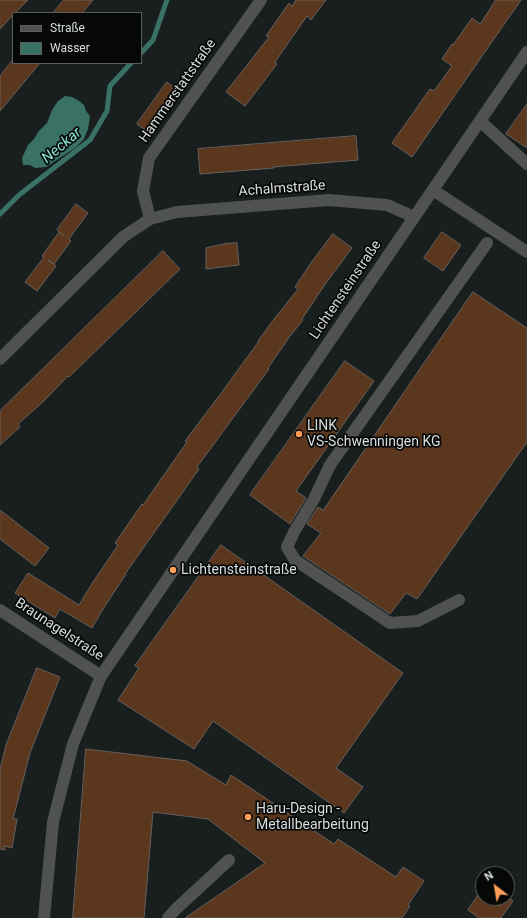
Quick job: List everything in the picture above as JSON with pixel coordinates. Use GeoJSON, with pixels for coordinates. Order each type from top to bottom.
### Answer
{"type":"FeatureCollection","features":[{"type":"Feature","properties":{"kind":"street","name":"Hammerstattstraße"},"geometry":{"type":"LineString","coordinates":[[150,220],[143,191],[149,158],[261,0]]}},
{"type":"Feature","properties":{"kind":"street","name":"Lichtensteinstraße"},"geometry":{"type":"LineString","coordinates":[[44,918],[54,822],[73,744],[101,676],[527,52]]}},
{"type":"Feature","properties":{"kind":"street"},"geometry":{"type":"LineString","coordinates":[[480,121],[527,164]]}},
{"type":"Feature","properties":{"kind":"street"},"geometry":{"type":"LineString","coordinates":[[433,190],[527,252]]}},
{"type":"Feature","properties":{"kind":"street","name":"Achalmstraße"},"geometry":{"type":"LineString","coordinates":[[150,220],[177,212],[329,200],[387,206],[414,217]]}},
{"type":"Feature","properties":{"kind":"street"},"geometry":{"type":"LineString","coordinates":[[0,359],[123,237],[150,220]]}},
{"type":"Feature","properties":{"kind":"street"},"geometry":{"type":"LineString","coordinates":[[459,600],[418,621],[390,623],[295,560],[287,547],[330,465],[487,243]]}},
{"type":"Feature","properties":{"kind":"street","name":"Braunagelstraße"},"geometry":{"type":"LineString","coordinates":[[0,610],[101,676]]}},
{"type":"Feature","properties":{"kind":"street"},"geometry":{"type":"LineString","coordinates":[[168,918],[176,908],[229,860]]}},
{"type":"Feature","properties":{"kind":"water"},"geometry":{"type":"Polygon","coordinates":[[[65,96],[72,97],[84,105],[90,116],[88,129],[84,139],[75,148],[46,167],[35,168],[30,165],[23,165],[22,158],[28,145],[47,123],[52,110],[58,101],[65,96]]]}},
{"type":"Feature","properties":{"kind":"building"},"geometry":{"type":"Polygon","coordinates":[[[0,0],[28,0],[16,12],[12,12],[12,16],[0,29],[0,0]]]}},
{"type":"Feature","properties":{"kind":"building"},"geometry":{"type":"Polygon","coordinates":[[[64,0],[93,0],[83,12],[54,12],[64,0]]]}},
{"type":"Feature","properties":{"kind":"building"},"geometry":{"type":"Polygon","coordinates":[[[296,0],[326,0],[311,20],[307,16],[275,62],[277,64],[245,106],[226,92],[269,37],[266,36],[289,3],[292,6],[296,0]]]}},
{"type":"Feature","properties":{"kind":"building"},"geometry":{"type":"Polygon","coordinates":[[[496,0],[521,0],[412,157],[392,143],[430,89],[434,91],[452,66],[442,59],[452,44],[453,45],[472,18],[480,24],[496,0]]]}},
{"type":"Feature","properties":{"kind":"building"},"geometry":{"type":"Polygon","coordinates":[[[12,61],[12,64],[39,64],[0,111],[0,76],[12,61]]]}},
{"type":"Feature","properties":{"kind":"building"},"geometry":{"type":"Polygon","coordinates":[[[167,82],[180,92],[150,134],[137,124],[167,82]]]}},
{"type":"Feature","properties":{"kind":"building"},"geometry":{"type":"Polygon","coordinates":[[[527,104],[527,148],[506,134],[527,104]]]}},
{"type":"Feature","properties":{"kind":"building"},"geometry":{"type":"Polygon","coordinates":[[[356,136],[358,160],[200,174],[198,149],[356,136]]]}},
{"type":"Feature","properties":{"kind":"building"},"geometry":{"type":"Polygon","coordinates":[[[76,204],[88,213],[69,239],[71,241],[54,264],[48,260],[56,266],[37,291],[25,282],[44,257],[42,256],[59,232],[64,236],[57,230],[76,204]]]}},
{"type":"Feature","properties":{"kind":"building"},"geometry":{"type":"Polygon","coordinates":[[[442,232],[461,245],[443,271],[424,258],[442,232]]]}},
{"type":"Feature","properties":{"kind":"building"},"geometry":{"type":"Polygon","coordinates":[[[333,234],[352,248],[326,283],[302,319],[303,320],[268,368],[269,369],[197,467],[199,469],[125,574],[92,628],[60,609],[55,618],[15,593],[28,573],[79,605],[118,545],[115,543],[187,442],[185,441],[271,323],[298,289],[295,287],[333,234]]]}},
{"type":"Feature","properties":{"kind":"building"},"geometry":{"type":"Polygon","coordinates":[[[237,243],[239,265],[206,269],[206,248],[223,244],[237,243]]]}},
{"type":"Feature","properties":{"kind":"building"},"geometry":{"type":"Polygon","coordinates":[[[163,251],[180,269],[69,377],[68,376],[44,401],[18,424],[20,427],[0,445],[0,411],[163,251]]]}},
{"type":"Feature","properties":{"kind":"building"},"geometry":{"type":"Polygon","coordinates":[[[473,292],[527,328],[527,442],[417,599],[406,593],[390,614],[303,556],[321,533],[307,524],[318,507],[323,510],[473,292]]]}},
{"type":"Feature","properties":{"kind":"building"},"geometry":{"type":"Polygon","coordinates":[[[345,361],[374,381],[296,491],[306,498],[290,524],[250,495],[345,361]]]}},
{"type":"Feature","properties":{"kind":"building"},"geometry":{"type":"Polygon","coordinates":[[[0,510],[49,548],[35,566],[0,539],[0,510]]]}},
{"type":"Feature","properties":{"kind":"building"},"geometry":{"type":"Polygon","coordinates":[[[221,545],[403,673],[336,768],[363,787],[344,813],[213,721],[194,749],[118,700],[139,668],[135,666],[221,545]]]}},
{"type":"Feature","properties":{"kind":"building"},"geometry":{"type":"Polygon","coordinates":[[[37,668],[60,677],[30,753],[13,819],[17,819],[12,848],[5,846],[5,850],[0,849],[0,770],[6,745],[37,668]]]}},
{"type":"Feature","properties":{"kind":"building"},"geometry":{"type":"Polygon","coordinates":[[[86,749],[187,761],[226,785],[231,775],[334,844],[338,839],[396,877],[403,867],[424,881],[408,905],[410,906],[402,918],[185,918],[265,863],[208,819],[153,812],[144,918],[73,918],[86,749]]]}},
{"type":"Feature","properties":{"kind":"building"},"geometry":{"type":"Polygon","coordinates":[[[475,900],[475,906],[509,906],[501,918],[479,918],[468,910],[475,900]]]}},
{"type":"Feature","properties":{"kind":"waterway","name":"Neckar"},"geometry":{"type":"LineString","coordinates":[[142,52],[153,40],[167,0]]}},
{"type":"Feature","properties":{"kind":"waterway","name":"Neckar"},"geometry":{"type":"LineString","coordinates":[[0,214],[19,195],[90,140],[107,111],[110,86],[130,64]]}},
{"type":"Feature","properties":{"kind":"place","name":"LINK VS-Schwenningen KG"},"geometry":{"type":"Point","coordinates":[299,434]}},
{"type":"Feature","properties":{"kind":"place","name":"Lichtensteinstraße"},"geometry":{"type":"Point","coordinates":[173,570]}},
{"type":"Feature","properties":{"kind":"place","name":"Haru-Design - Metallbearbeitung"},"geometry":{"type":"Point","coordinates":[248,817]}}]}
